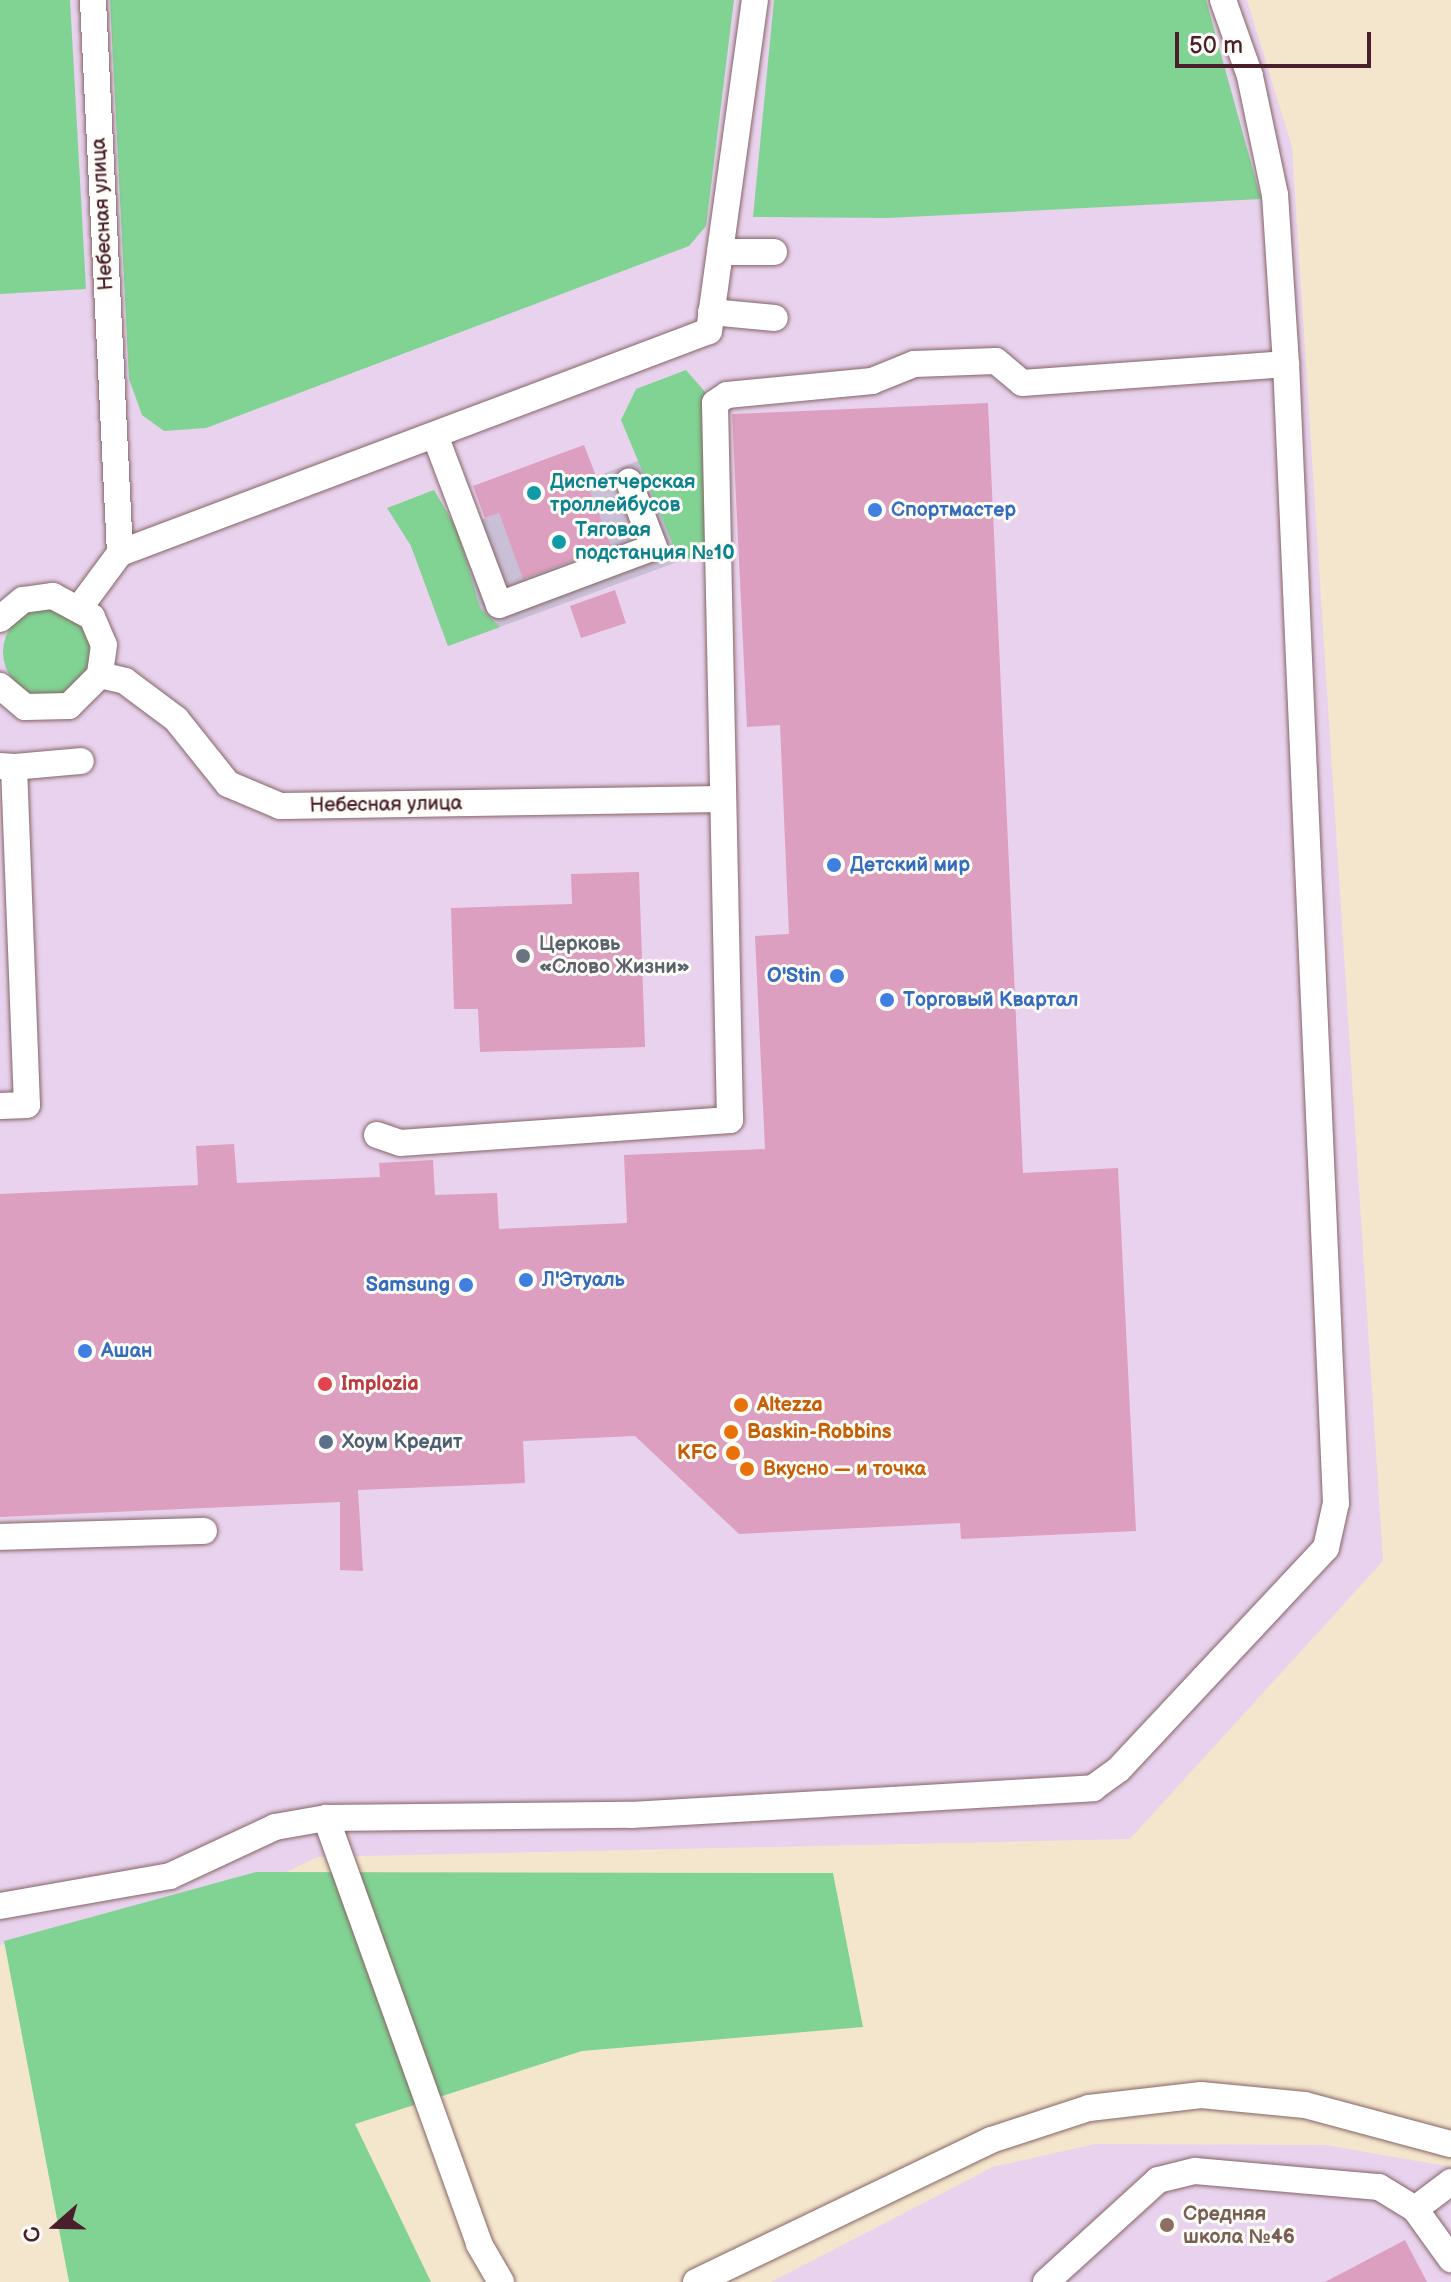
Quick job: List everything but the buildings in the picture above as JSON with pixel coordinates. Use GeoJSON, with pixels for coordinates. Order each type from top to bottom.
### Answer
{"type":"FeatureCollection","features":[{"type":"Feature","properties":{"kind":"street","name":"Небесная улица"},"geometry":{"type":"LineString","coordinates":[[93,0],[120,553]]}},
{"type":"Feature","properties":{"kind":"street"},"geometry":{"type":"LineString","coordinates":[[80,607],[120,553],[436,438],[709,331],[755,0]]}},
{"type":"Feature","properties":{"kind":"street"},"geometry":{"type":"LineString","coordinates":[[0,1906],[170,1876],[275,1827],[326,1818],[631,1815],[1093,1788],[1119,1769],[1326,1548],[1336,1503],[1286,364],[1275,195],[1250,76],[1223,0]]}},
{"type":"Feature","properties":{"kind":"street"},"geometry":{"type":"LineString","coordinates":[[720,252],[774,252]]}},
{"type":"Feature","properties":{"kind":"street"},"geometry":{"type":"LineString","coordinates":[[711,312],[775,318]]}},
{"type":"Feature","properties":{"kind":"street"},"geometry":{"type":"LineString","coordinates":[[377,1135],[400,1143],[730,1120],[715,403],[727,395],[872,381],[914,364],[996,361],[1022,383],[1286,364]]}},
{"type":"Feature","properties":{"kind":"street"},"geometry":{"type":"LineString","coordinates":[[436,438],[499,605],[654,547],[629,482]]}},
{"type":"Feature","properties":{"kind":"street"},"geometry":{"type":"LineString","coordinates":[[0,619],[37,596],[80,607],[104,645],[100,675],[82,698],[55,710],[25,707],[0,686]]}},
{"type":"Feature","properties":{"kind":"street","name":"Небесная улица"},"geometry":{"type":"LineString","coordinates":[[100,675],[125,681],[176,719],[228,784],[280,806],[723,799]]}},
{"type":"Feature","properties":{"kind":"street"},"geometry":{"type":"LineString","coordinates":[[0,1106],[27,1105],[7,767],[81,761]]}},
{"type":"Feature","properties":{"kind":"street"},"geometry":{"type":"LineString","coordinates":[[0,1537],[204,1531]]}},
{"type":"Feature","properties":{"kind":"street"},"geometry":{"type":"LineString","coordinates":[[326,1818],[330,1845],[473,2229],[501,2282]]}},
{"type":"Feature","properties":{"kind":"street"},"geometry":{"type":"LineString","coordinates":[[696,2282],[991,2140],[1089,2108],[1201,2095],[1305,2105],[1451,2144]]}},
{"type":"Feature","properties":{"kind":"street"},"geometry":{"type":"LineString","coordinates":[[1046,2282],[1158,2180],[1195,2171],[1379,2187],[1415,2209],[1451,2259]]}},
{"type":"Feature","properties":{"kind":"street"},"geometry":{"type":"LineString","coordinates":[[1415,2209],[1451,2182]]}},
{"type":"Feature","properties":{"kind":"shaded area"},"geometry":{"type":"Polygon","coordinates":[[[0,0],[1247,0],[1292,147],[1383,1561],[1130,1839],[318,1857],[194,1915],[0,1945],[0,0]]]}},
{"type":"Feature","properties":{"kind":"shaded area"},"geometry":{"type":"Polygon","coordinates":[[[643,459],[680,561],[448,646],[411,546],[499,513],[507,534],[594,501],[586,480],[643,459]]]}},
{"type":"Feature","properties":{"kind":"shaded area","name":"Средняя школа №46"},"geometry":{"type":"Polygon","coordinates":[[[1095,2144],[1326,2145],[1451,2167],[1451,2282],[771,2282],[993,2167],[1095,2144]]]}},
{"type":"Feature","properties":{"kind":"green space"},"geometry":{"type":"Polygon","coordinates":[[[0,0],[70,0],[86,289],[0,294],[0,0]]]}},
{"type":"Feature","properties":{"kind":"green space"},"geometry":{"type":"Polygon","coordinates":[[[110,0],[734,0],[706,226],[689,246],[206,428],[164,431],[142,415],[129,379],[110,0]]]}},
{"type":"Feature","properties":{"kind":"green space"},"geometry":{"type":"Polygon","coordinates":[[[774,0],[1206,0],[1261,199],[888,218],[753,217],[774,0]]]}},
{"type":"Feature","properties":{"kind":"green space"},"geometry":{"type":"Polygon","coordinates":[[[686,370],[706,393],[713,621],[706,620],[705,554],[680,561],[621,420],[636,389],[686,370]]]}},
{"type":"Feature","properties":{"kind":"green space"},"geometry":{"type":"Polygon","coordinates":[[[434,490],[457,529],[480,608],[500,627],[448,646],[411,546],[387,508],[434,490]]]}},
{"type":"Feature","properties":{"kind":"green space"},"geometry":{"type":"Polygon","coordinates":[[[38,608],[56,608],[72,615],[84,627],[91,643],[91,661],[84,677],[72,689],[56,696],[38,696],[22,689],[10,677],[3,661],[3,643],[10,627],[22,615],[38,608]]]}},
{"type":"Feature","properties":{"kind":"green space"},"geometry":{"type":"Polygon","coordinates":[[[256,1872],[833,1873],[863,2027],[582,2051],[355,2124],[431,2282],[69,2282],[4,1941],[256,1872]]]}},
{"type":"Feature","properties":{"kind":"place","name":"Диспетчерская троллейбусов"},"geometry":{"type":"Point","coordinates":[534,493]}},
{"type":"Feature","properties":{"kind":"place","name":"Спортмастер"},"geometry":{"type":"Point","coordinates":[875,510]}},
{"type":"Feature","properties":{"kind":"place","name":"Тяговая подстанция №10"},"geometry":{"type":"Point","coordinates":[559,542]}},
{"type":"Feature","properties":{"kind":"place","name":"Детский мир"},"geometry":{"type":"Point","coordinates":[834,865]}},
{"type":"Feature","properties":{"kind":"place","name":"Церковь «Слово Жизни»"},"geometry":{"type":"Point","coordinates":[523,956]}},
{"type":"Feature","properties":{"kind":"place","name":"O'Stin"},"geometry":{"type":"Point","coordinates":[837,976]}},
{"type":"Feature","properties":{"kind":"place","name":"Торговый Квартал"},"geometry":{"type":"Point","coordinates":[887,1000]}},
{"type":"Feature","properties":{"kind":"place","name":"Л'Этуаль"},"geometry":{"type":"Point","coordinates":[526,1280]}},
{"type":"Feature","properties":{"kind":"place","name":"Samsung"},"geometry":{"type":"Point","coordinates":[466,1285]}},
{"type":"Feature","properties":{"kind":"place","name":"Ашан"},"geometry":{"type":"Point","coordinates":[85,1351]}},
{"type":"Feature","properties":{"kind":"place","name":"Implozia"},"geometry":{"type":"Point","coordinates":[325,1384]}},
{"type":"Feature","properties":{"kind":"place","name":"Altezza"},"geometry":{"type":"Point","coordinates":[741,1405]}},
{"type":"Feature","properties":{"kind":"place","name":"Baskin-Robbins"},"geometry":{"type":"Point","coordinates":[731,1432]}},
{"type":"Feature","properties":{"kind":"place","name":"Хоум Кредит"},"geometry":{"type":"Point","coordinates":[326,1442]}},
{"type":"Feature","properties":{"kind":"place","name":"KFC"},"geometry":{"type":"Point","coordinates":[733,1453]}},
{"type":"Feature","properties":{"kind":"place","name":"Вкусно — и точка"},"geometry":{"type":"Point","coordinates":[747,1469]}},
{"type":"Feature","properties":{"kind":"place","name":"Средняя школа №46"},"geometry":{"type":"Point","coordinates":[1167,2225]}}]}
